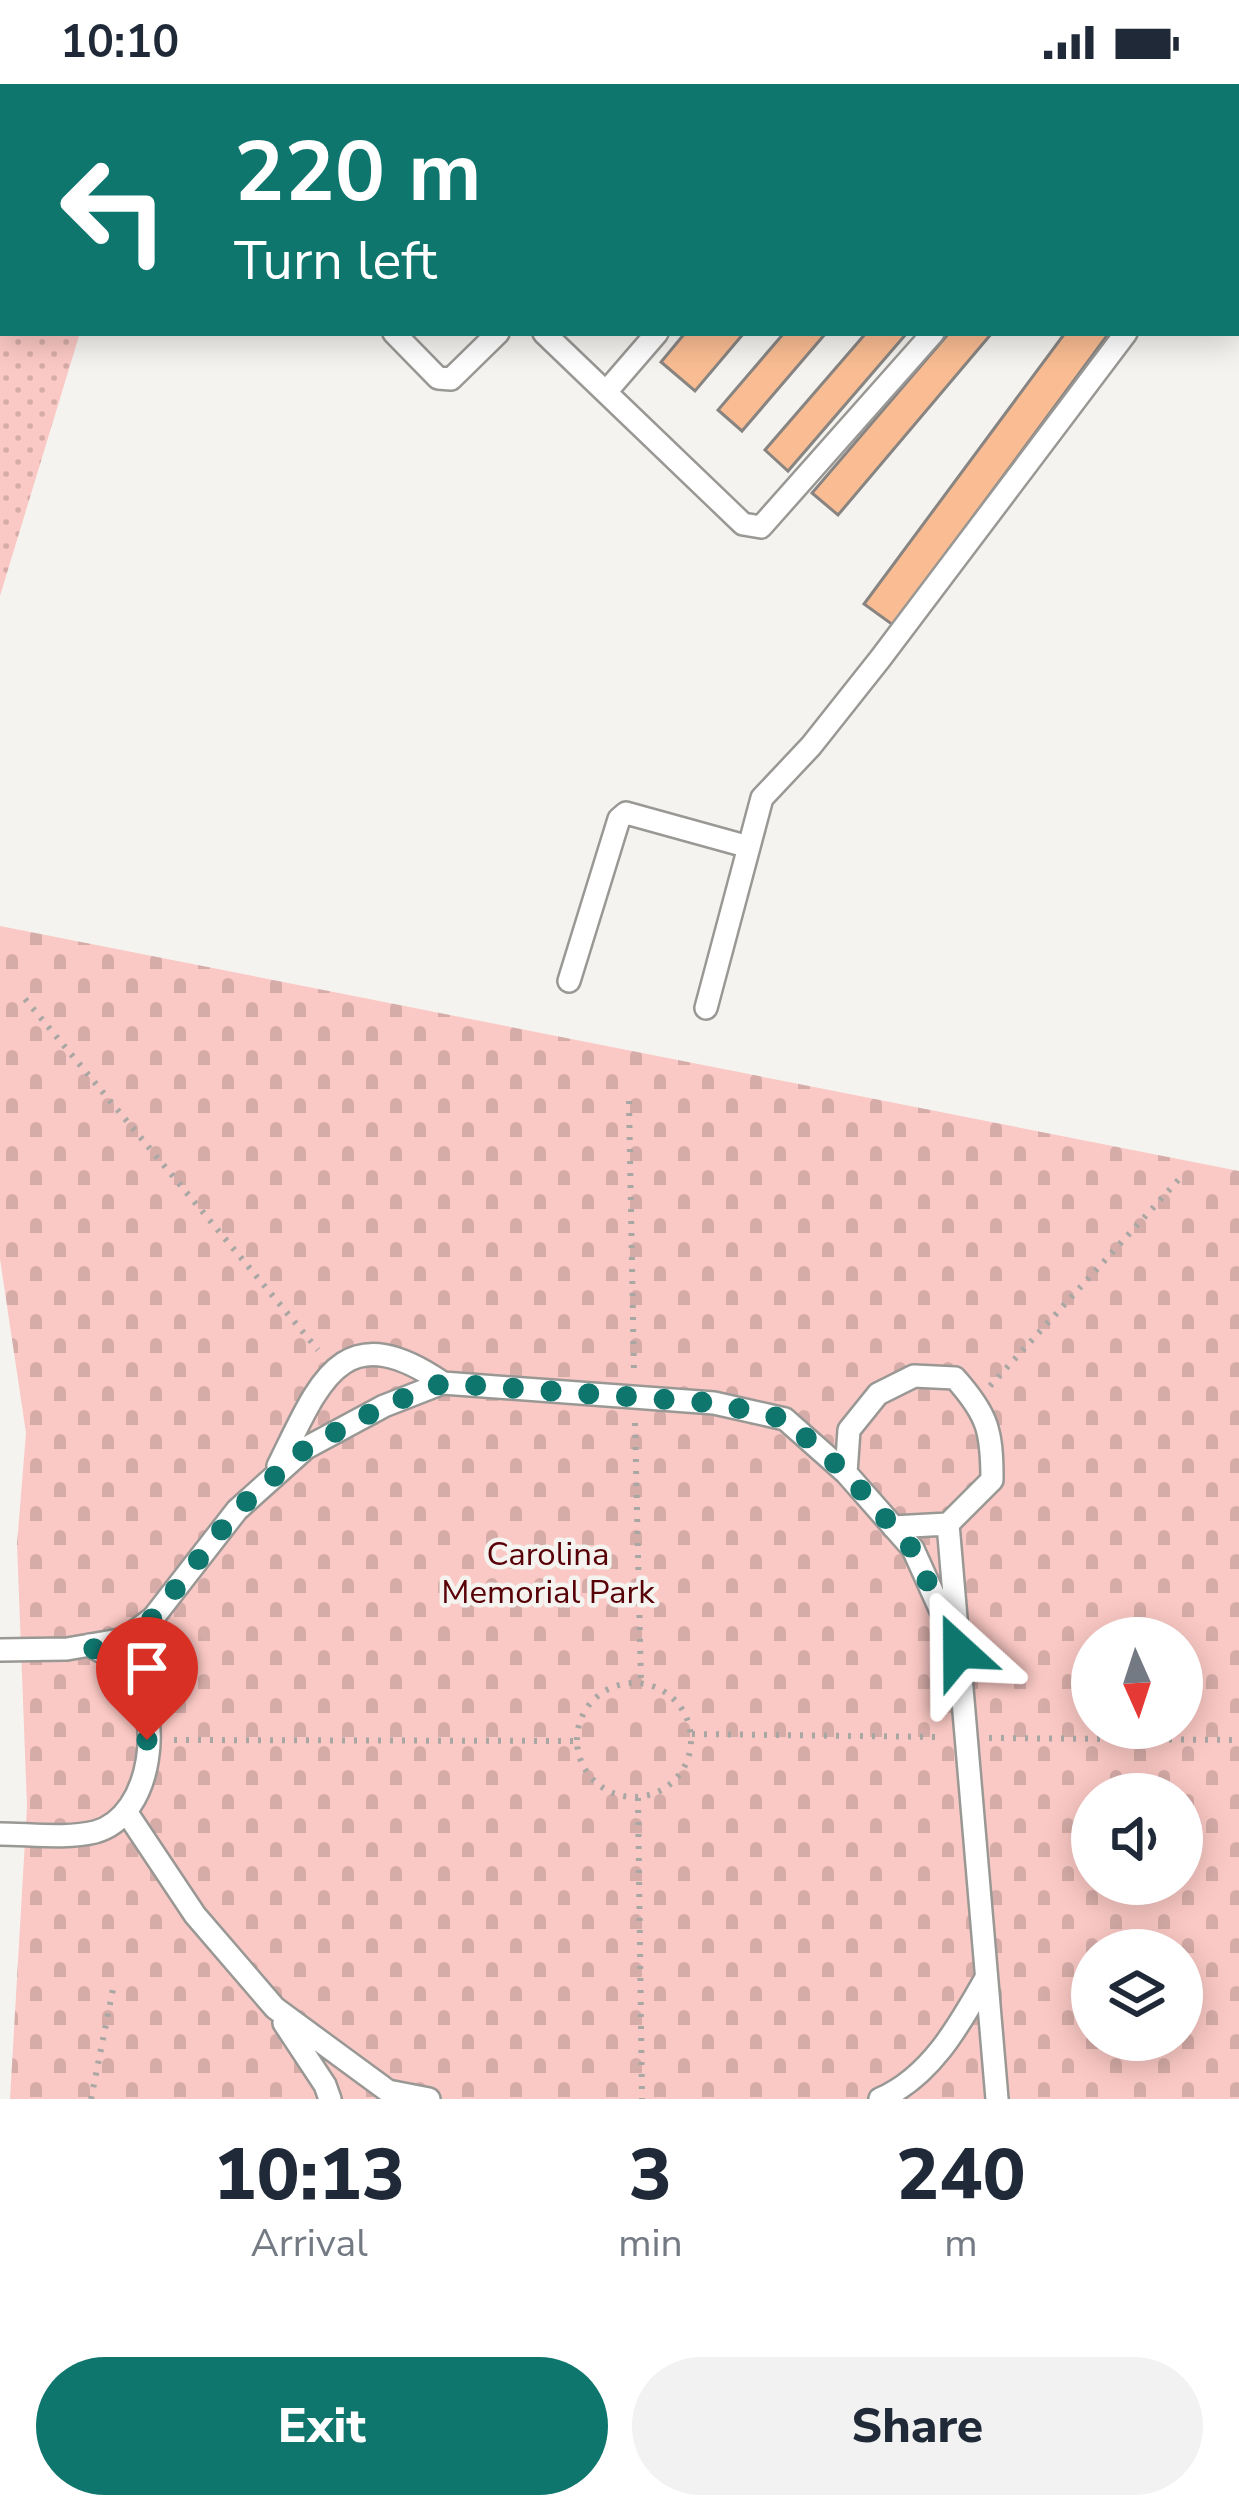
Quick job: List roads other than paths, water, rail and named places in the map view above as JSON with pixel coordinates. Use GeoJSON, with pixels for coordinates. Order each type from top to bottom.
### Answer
{"type":"FeatureCollection","features":[{"type":"Feature","properties":{"kind":"lane"},"geometry":{"type":"LineString","coordinates":[[397,336],[444,380],[451,379],[495,336]]}},
{"type":"Feature","properties":{"kind":"lane"},"geometry":{"type":"LineString","coordinates":[[547,336],[742,524],[761,527],[930,336]]}},
{"type":"Feature","properties":{"kind":"lane"},"geometry":{"type":"LineString","coordinates":[[606,392],[654,336]]}},
{"type":"Feature","properties":{"kind":"lane"},"geometry":{"type":"LineString","coordinates":[[706,1008],[762,798],[811,746],[880,659],[1124,336]]}},
{"type":"Feature","properties":{"kind":"lane"},"geometry":{"type":"LineString","coordinates":[[569,981],[619,819],[626,813],[749,848]]}},
{"type":"Feature","properties":{"kind":"lane"},"geometry":{"type":"LineString","coordinates":[[272,1479],[314,1392],[332,1367],[371,1355],[410,1360],[443,1383]]}},
{"type":"Feature","properties":{"kind":"lane"},"geometry":{"type":"LineString","coordinates":[[846,1473],[849,1430],[878,1394],[914,1376],[955,1378],[976,1401],[992,1439],[992,1480],[948,1524],[893,1527]]}},
{"type":"Feature","properties":{"kind":"lane"},"geometry":{"type":"LineString","coordinates":[[0,1650],[89,1646],[125,1639],[153,1618],[237,1510],[306,1448],[384,1406],[443,1383],[714,1403],[785,1419],[846,1473],[913,1550],[959,1651]]}},
{"type":"Feature","properties":{"kind":"lane"},"geometry":{"type":"LineString","coordinates":[[948,1524],[997,2099]]}},
{"type":"Feature","properties":{"kind":"lane"},"geometry":{"type":"LineString","coordinates":[[0,1834],[96,1832],[127,1813],[146,1775],[147,1705],[128,1668],[89,1646]]}},
{"type":"Feature","properties":{"kind":"lane"},"geometry":{"type":"LineString","coordinates":[[127,1813],[195,1916],[275,2008],[330,2099]]}},
{"type":"Feature","properties":{"kind":"lane"},"geometry":{"type":"LineString","coordinates":[[880,2099],[898,2091],[956,2032],[986,1978]]}},
{"type":"Feature","properties":{"kind":"lane"},"geometry":{"type":"LineString","coordinates":[[275,2008],[388,2091],[429,2099]]}},
{"type":"Feature","properties":{"kind":"park label","name":"Carolina Memorial Park"},"geometry":{"type":"Point","coordinates":[548,1572]}}]}
